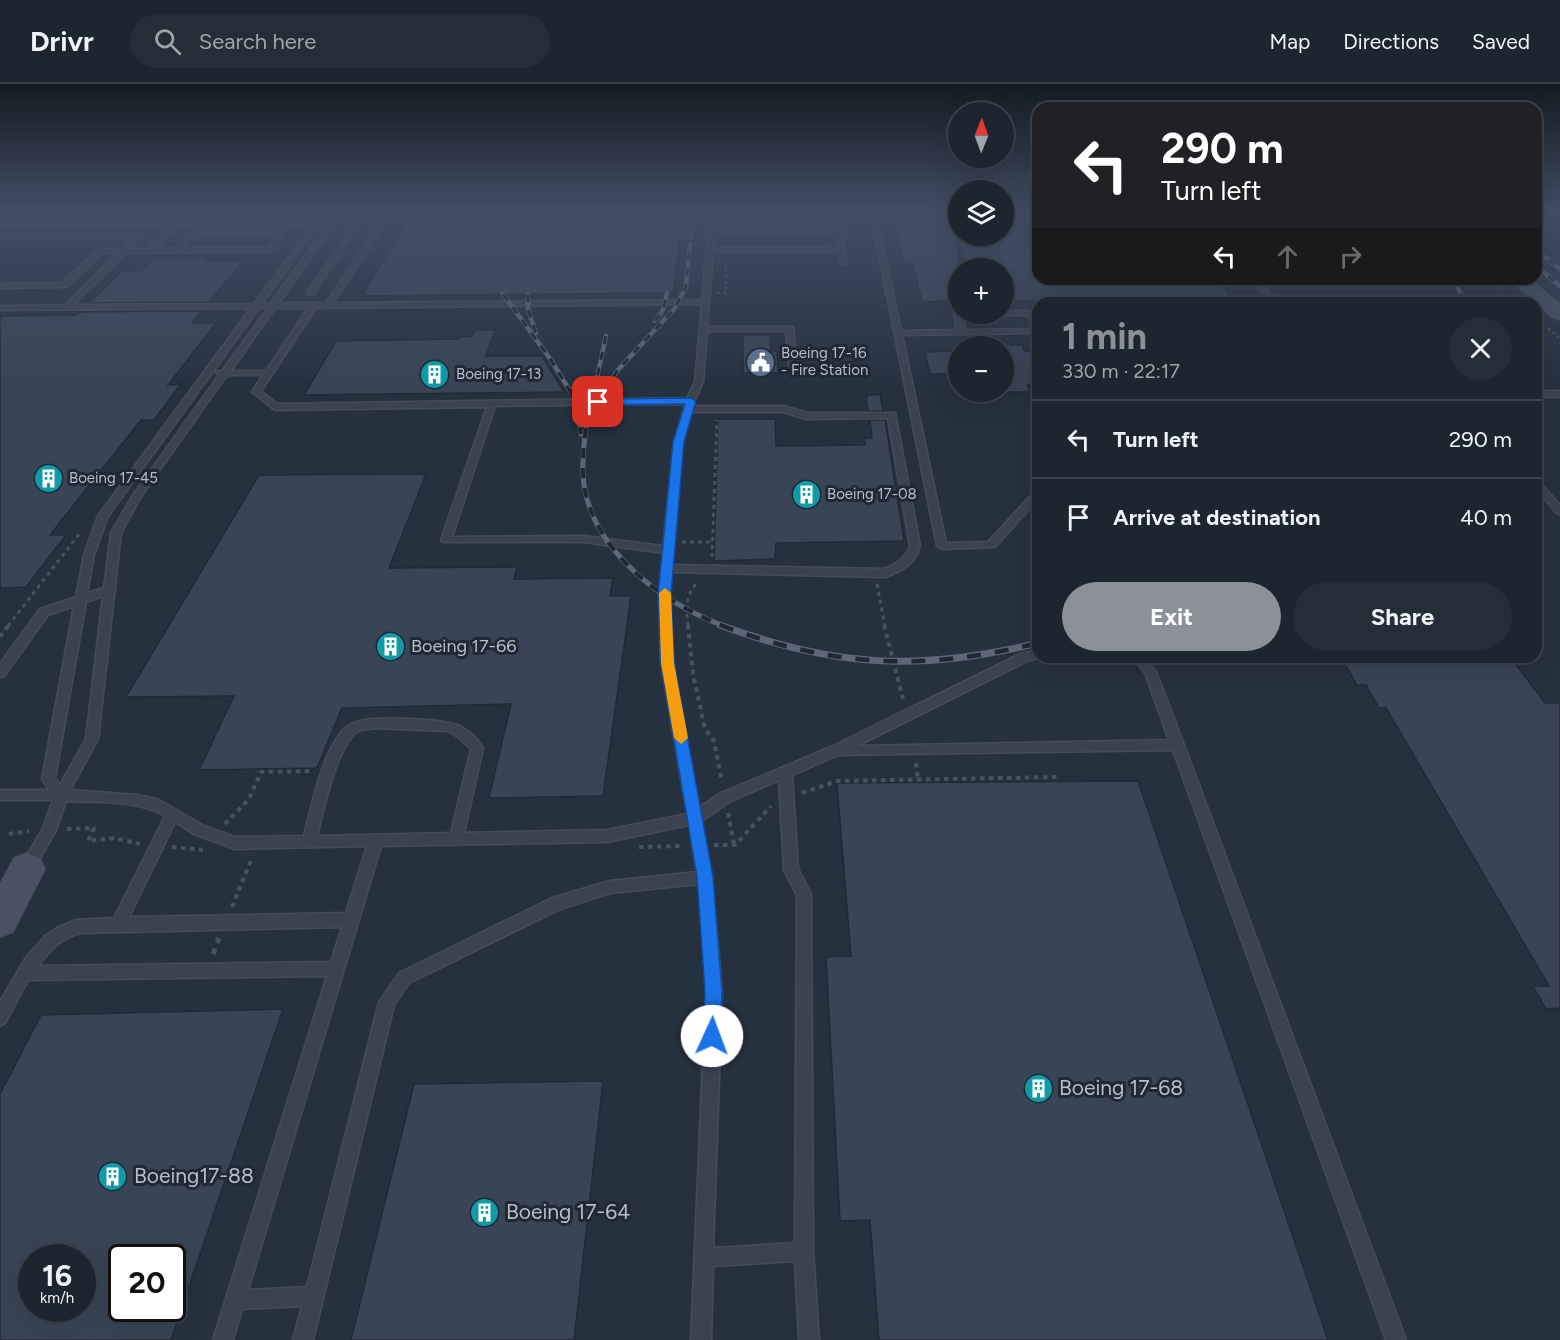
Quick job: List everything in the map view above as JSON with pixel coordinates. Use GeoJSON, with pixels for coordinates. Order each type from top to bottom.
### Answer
{"type":"FeatureCollection","features":[{"type":"Feature","properties":{"kind":"main road"},"geometry":{"type":"LineString","coordinates":[[1525,285],[1540,297]]}},
{"type":"Feature","properties":{"kind":"main road"},"geometry":{"type":"LineString","coordinates":[[1542,299],[1560,314]]}},
{"type":"Feature","properties":{"kind":"main road"},"geometry":{"type":"LineString","coordinates":[[3,910],[27,869]]}},
{"type":"Feature","properties":{"kind":"lane"},"geometry":{"type":"LineString","coordinates":[[0,286],[64,285],[80,270]]}},
{"type":"Feature","properties":{"kind":"lane"},"geometry":{"type":"LineString","coordinates":[[66,308],[104,270]]}},
{"type":"Feature","properties":{"kind":"lane"},"geometry":{"type":"LineString","coordinates":[[61,795],[48,779],[89,555],[103,516],[283,270]]}},
{"type":"Feature","properties":{"kind":"lane"},"geometry":{"type":"LineString","coordinates":[[27,869],[49,830],[61,795],[92,739],[116,533],[122,520],[299,270]]}},
{"type":"Feature","properties":{"kind":"lane"},"geometry":{"type":"LineString","coordinates":[[311,292],[326,270]]}},
{"type":"Feature","properties":{"kind":"lane"},"geometry":{"type":"LineString","coordinates":[[328,305],[352,270]]}},
{"type":"Feature","properties":{"kind":"lane"},"geometry":{"type":"LineString","coordinates":[[701,1340],[714,992],[705,877],[667,663],[666,568],[678,442],[689,405],[699,382],[708,270]]}},
{"type":"Feature","properties":{"kind":"lane"},"geometry":{"type":"LineString","coordinates":[[885,270],[942,546],[991,545],[1032,500]]}},
{"type":"Feature","properties":{"kind":"lane"},"geometry":{"type":"LineString","coordinates":[[1260,285],[1269,297]]}},
{"type":"Feature","properties":{"kind":"lane"},"geometry":{"type":"LineString","coordinates":[[0,308],[313,306],[706,298]]}},
{"type":"Feature","properties":{"kind":"lane"},"geometry":{"type":"LineString","coordinates":[[313,306],[256,392],[275,407],[492,404],[689,405],[707,409],[784,409],[806,416],[892,415],[915,546],[914,554],[906,562],[885,573],[666,568]]}},
{"type":"Feature","properties":{"kind":"lane"},"geometry":{"type":"LineString","coordinates":[[1014,313],[1031,313],[1032,316]]}},
{"type":"Feature","properties":{"kind":"lane"},"geometry":{"type":"LineString","coordinates":[[960,324],[961,332]]}},
{"type":"Feature","properties":{"kind":"lane"},"geometry":{"type":"LineString","coordinates":[[704,329],[790,329],[793,366]]}},
{"type":"Feature","properties":{"kind":"lane"},"geometry":{"type":"LineString","coordinates":[[898,333],[1032,331]]}},
{"type":"Feature","properties":{"kind":"lane"},"geometry":{"type":"LineString","coordinates":[[207,373],[269,373]]}},
{"type":"Feature","properties":{"kind":"lane"},"geometry":{"type":"LineString","coordinates":[[1542,394],[1560,394]]}},
{"type":"Feature","properties":{"kind":"lane"},"geometry":{"type":"LineString","coordinates":[[492,404],[446,540],[584,539],[668,550]]}},
{"type":"Feature","properties":{"kind":"lane"},"geometry":{"type":"LineString","coordinates":[[1542,491],[1560,511]]}},
{"type":"Feature","properties":{"kind":"lane"},"geometry":{"type":"LineString","coordinates":[[0,673],[44,612],[109,590]]}},
{"type":"Feature","properties":{"kind":"lane"},"geometry":{"type":"LineString","coordinates":[[0,795],[61,795],[137,800],[157,805],[172,815],[235,843],[607,836],[695,818],[725,798],[836,751],[1024,657],[1032,655]]}},
{"type":"Feature","properties":{"kind":"lane"},"geometry":{"type":"LineString","coordinates":[[1143,663],[1150,672],[1178,746],[1396,1340]]}},
{"type":"Feature","properties":{"kind":"lane"},"geometry":{"type":"LineString","coordinates":[[309,842],[328,771],[343,739],[352,728],[369,724],[453,726],[466,735],[477,748],[456,839]]}},
{"type":"Feature","properties":{"kind":"lane"},"geometry":{"type":"LineString","coordinates":[[836,751],[1178,746]]}},
{"type":"Feature","properties":{"kind":"lane"},"geometry":{"type":"LineString","coordinates":[[785,771],[791,870],[804,894],[804,1251],[809,1340]]}},
{"type":"Feature","properties":{"kind":"lane"},"geometry":{"type":"LineString","coordinates":[[118,924],[172,815]]}},
{"type":"Feature","properties":{"kind":"lane"},"geometry":{"type":"LineString","coordinates":[[223,1340],[376,840]]}},
{"type":"Feature","properties":{"kind":"lane"},"geometry":{"type":"LineString","coordinates":[[303,1340],[387,1002],[404,978],[558,903],[610,886],[705,877]]}},
{"type":"Feature","properties":{"kind":"lane"},"geometry":{"type":"LineString","coordinates":[[0,1018],[24,973],[43,948],[58,936],[75,927],[118,924],[351,920]]}},
{"type":"Feature","properties":{"kind":"lane"},"geometry":{"type":"LineString","coordinates":[[24,973],[335,969]]}},
{"type":"Feature","properties":{"kind":"lane"},"geometry":{"type":"LineString","coordinates":[[704,1258],[804,1251]]}},
{"type":"Feature","properties":{"kind":"lane"},"geometry":{"type":"LineString","coordinates":[[235,1300],[314,1296]]}},
{"type":"Feature","properties":{"kind":"path"},"geometry":{"type":"LineString","coordinates":[[706,298],[726,293],[725,270]]}},
{"type":"Feature","properties":{"kind":"path"},"geometry":{"type":"LineString","coordinates":[[707,409],[703,416],[718,416],[712,568],[714,576],[698,582],[690,590],[686,608],[693,674],[705,729],[714,741],[735,845]]}},
{"type":"Feature","properties":{"kind":"path"},"geometry":{"type":"LineString","coordinates":[[876,578],[888,645],[908,715]]}},
{"type":"Feature","properties":{"kind":"path"},"geometry":{"type":"LineString","coordinates":[[914,749],[918,780]]}},
{"type":"Feature","properties":{"kind":"path"},"geometry":{"type":"LineString","coordinates":[[203,850],[249,799],[261,771],[328,771]]}},
{"type":"Feature","properties":{"kind":"building"},"geometry":{"type":"Polygon","coordinates":[[[236,270],[209,302],[89,303],[121,272],[236,270]]]}},
{"type":"Feature","properties":{"kind":"building"},"geometry":{"type":"Polygon","coordinates":[[[378,270],[676,270],[673,293],[362,296],[378,270]]]}},
{"type":"Feature","properties":{"kind":"building"},"geometry":{"type":"Polygon","coordinates":[[[914,270],[948,270],[948,301],[922,302],[914,270]]]}},
{"type":"Feature","properties":{"kind":"building"},"geometry":{"type":"Polygon","coordinates":[[[1014,270],[1032,270],[1032,285],[1222,285],[1231,297],[1032,297],[1032,301],[1014,301],[1014,270]]]}},
{"type":"Feature","properties":{"kind":"building","name":"Boeing 17-45"},"geometry":{"type":"Polygon","coordinates":[[[202,311],[192,323],[216,323],[168,385],[181,384],[154,420],[141,420],[50,535],[66,535],[26,587],[0,588],[0,316],[76,315],[80,312],[202,311]]]}},
{"type":"Feature","properties":{"kind":"building","name":"Boeing 17-13"},"geometry":{"type":"Polygon","coordinates":[[[475,330],[495,330],[486,356],[542,356],[564,392],[304,395],[336,341],[458,339],[473,336],[475,330]]]}},
{"type":"Feature","properties":{"kind":"building","name":"Boeing 17-16 - Fire Station"},"geometry":{"type":"Polygon","coordinates":[[[743,335],[770,335],[771,351],[777,351],[778,373],[743,373],[743,335]]]}},
{"type":"Feature","properties":{"kind":"building"},"geometry":{"type":"Polygon","coordinates":[[[1014,345],[1022,345],[1024,351],[1032,351],[1032,385],[1028,385],[1030,392],[1014,392],[1014,345]]]}},
{"type":"Feature","properties":{"kind":"building"},"geometry":{"type":"Polygon","coordinates":[[[948,351],[948,374],[930,374],[925,352],[948,351]]]}},
{"type":"Feature","properties":{"kind":"building"},"geometry":{"type":"Polygon","coordinates":[[[880,394],[883,411],[868,411],[866,396],[880,394]]]}},
{"type":"Feature","properties":{"kind":"building","name":"Boeing 17-08"},"geometry":{"type":"Polygon","coordinates":[[[718,419],[775,419],[776,446],[865,445],[864,438],[872,438],[870,420],[885,420],[904,541],[776,543],[775,559],[714,561],[718,419]]]}},
{"type":"Feature","properties":{"kind":"building","name":"Boeing 17-66"},"geometry":{"type":"Polygon","coordinates":[[[426,474],[389,568],[517,567],[514,579],[613,578],[610,596],[631,596],[603,796],[489,798],[511,704],[342,708],[317,768],[199,770],[234,696],[126,697],[259,475],[426,474]]]}},
{"type":"Feature","properties":{"kind":"building"},"geometry":{"type":"Polygon","coordinates":[[[1344,663],[1515,663],[1545,703],[1560,703],[1560,1008],[1546,1009],[1533,986],[1549,986],[1386,708],[1379,708],[1366,685],[1357,685],[1344,663]]]}},
{"type":"Feature","properties":{"kind":"building","name":"Boeing 17-68"},"geometry":{"type":"Polygon","coordinates":[[[1138,781],[1328,1340],[879,1340],[870,1220],[840,1221],[826,957],[851,956],[837,783],[1138,781]]]}},
{"type":"Feature","properties":{"kind":"building","name":"Boeing17-88"},"geometry":{"type":"Polygon","coordinates":[[[283,1009],[186,1296],[186,1244],[108,1244],[108,1322],[177,1322],[171,1340],[0,1340],[0,1094],[41,1015],[283,1009]]]}},
{"type":"Feature","properties":{"kind":"building","name":"Boeing 17-64"},"geometry":{"type":"Polygon","coordinates":[[[603,1081],[574,1340],[351,1340],[414,1084],[603,1081]]]}},
{"type":"Feature","properties":{"kind":"railway"},"geometry":{"type":"LineString","coordinates":[[605,391],[617,371],[675,308],[686,287],[688,270]]}},
{"type":"Feature","properties":{"kind":"railway"},"geometry":{"type":"LineString","coordinates":[[1542,271],[1560,286]]}},
{"type":"Feature","properties":{"kind":"railway"},"geometry":{"type":"LineString","coordinates":[[1456,285],[1462,297]]}},
{"type":"Feature","properties":{"kind":"railway"},"geometry":{"type":"LineString","coordinates":[[655,321],[663,310],[667,293]]}},
{"type":"Feature","properties":{"kind":"railway"},"geometry":{"type":"LineString","coordinates":[[503,294],[551,360],[570,391]]}},
{"type":"Feature","properties":{"kind":"railway"},"geometry":{"type":"LineString","coordinates":[[528,294],[528,310],[536,333]]}},
{"type":"Feature","properties":{"kind":"railway"},"geometry":{"type":"LineString","coordinates":[[594,391],[606,336]]}},
{"type":"Feature","properties":{"kind":"railway"},"geometry":{"type":"LineString","coordinates":[[570,389],[578,412],[581,434]]}},
{"type":"Feature","properties":{"kind":"railway"},"geometry":{"type":"LineString","coordinates":[[594,389],[585,437],[583,473],[590,509],[602,532],[617,553],[656,589],[678,604],[724,626]]}},
{"type":"Feature","properties":{"kind":"railway"},"geometry":{"type":"LineString","coordinates":[[597,405],[606,389]]}},
{"type":"Feature","properties":{"kind":"railway"},"geometry":{"type":"LineString","coordinates":[[720,625],[801,650],[877,661],[954,658],[1032,644]]}},
{"type":"Feature","properties":{"kind":"slow traffic"},"geometry":{"type":"LineString","coordinates":[[665,593],[667,663],[681,738]]}},
{"type":"Feature","properties":{"kind":"place","name":"Boeing 17-16 - Fire Station"},"geometry":{"type":"Point","coordinates":[760,362]}},
{"type":"Feature","properties":{"kind":"place","name":"Boeing 17-13"},"geometry":{"type":"Point","coordinates":[435,374]}},
{"type":"Feature","properties":{"kind":"place","name":"Boeing 17-45"},"geometry":{"type":"Point","coordinates":[48,478]}},
{"type":"Feature","properties":{"kind":"place","name":"Boeing 17-08"},"geometry":{"type":"Point","coordinates":[806,494]}},
{"type":"Feature","properties":{"kind":"place","name":"Boeing 17-66"},"geometry":{"type":"Point","coordinates":[390,646]}},
{"type":"Feature","properties":{"kind":"place","name":"Boeing 17-68"},"geometry":{"type":"Point","coordinates":[1038,1088]}},
{"type":"Feature","properties":{"kind":"place","name":"Boeing17-88"},"geometry":{"type":"Point","coordinates":[113,1176]}},
{"type":"Feature","properties":{"kind":"place","name":"Boeing 17-64"},"geometry":{"type":"Point","coordinates":[485,1212]}},
{"type":"Feature","properties":{"kind":"route"},"geometry":{"type":"LineString","coordinates":[[598,402],[691,401],[678,442],[664,595],[667,663],[705,877],[714,992],[712,1036]]}}]}
